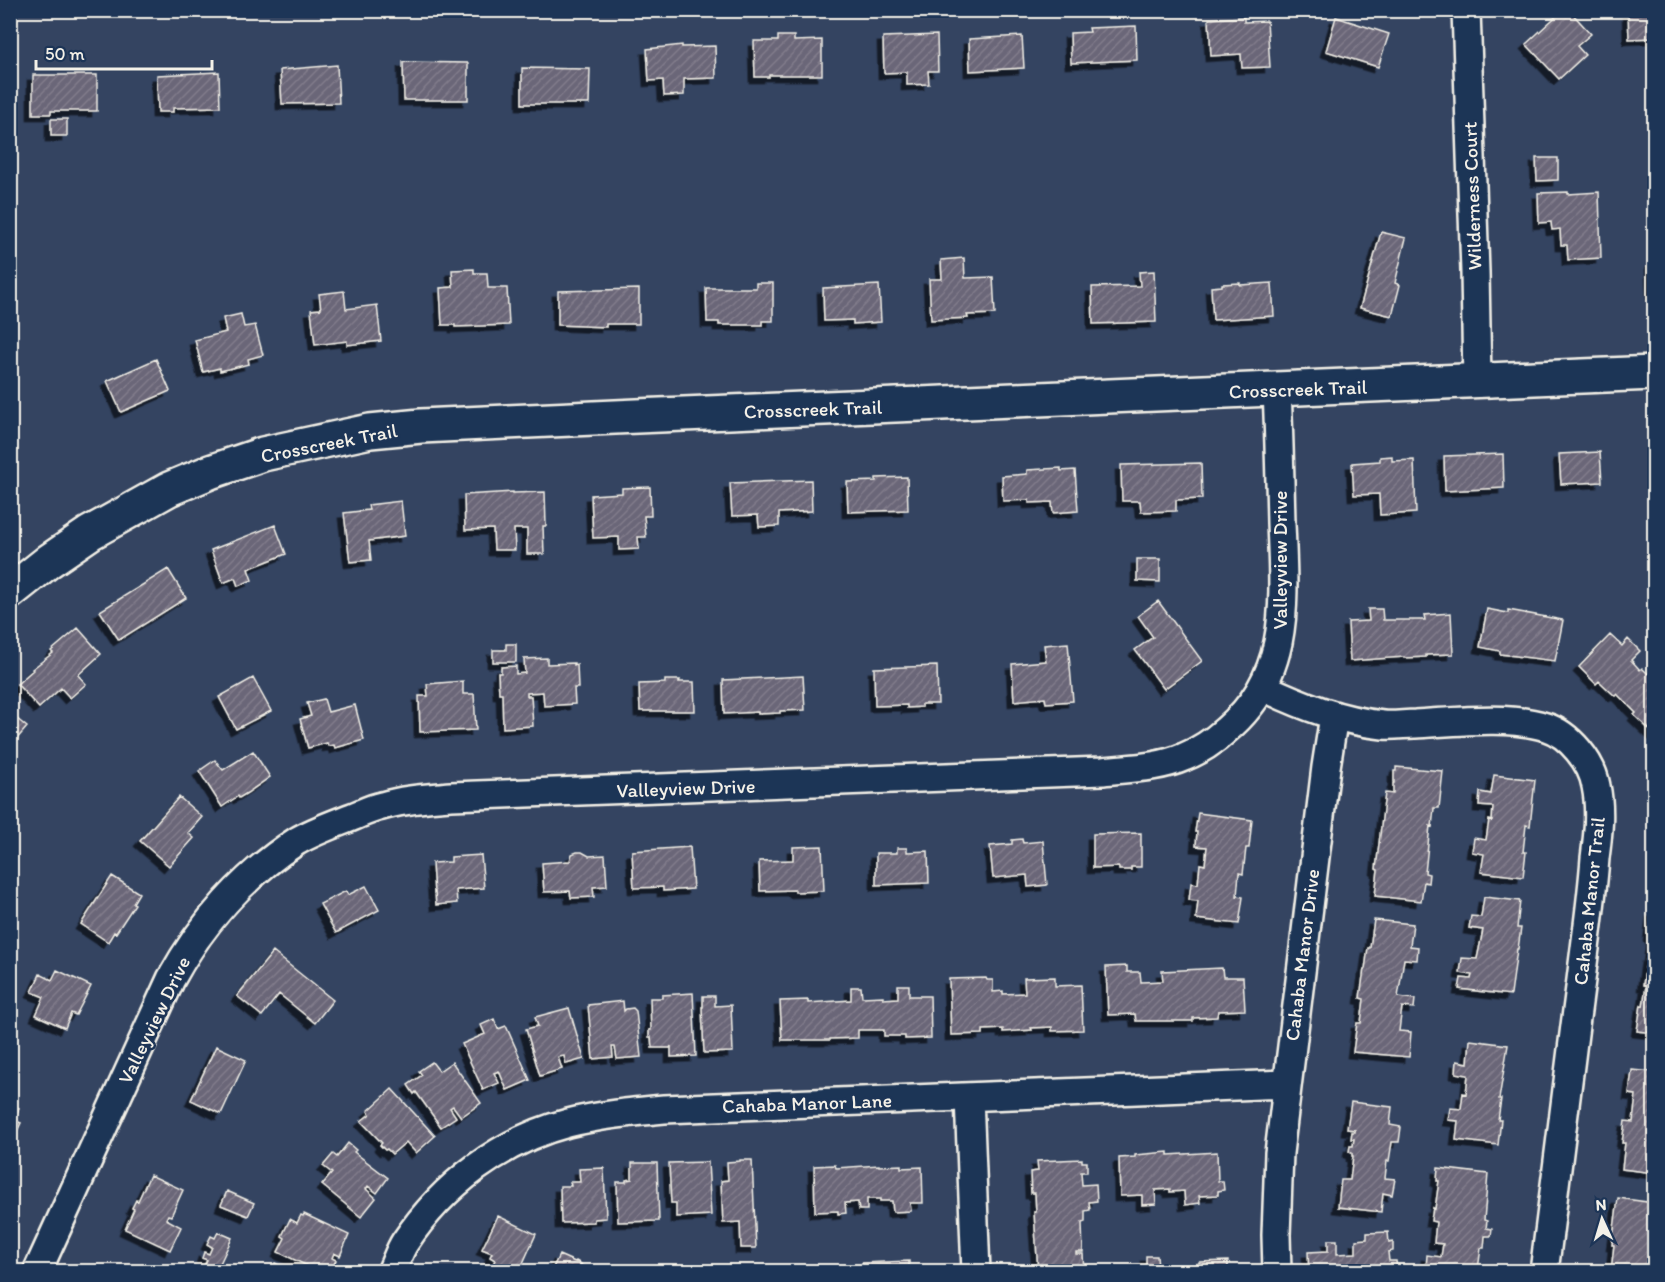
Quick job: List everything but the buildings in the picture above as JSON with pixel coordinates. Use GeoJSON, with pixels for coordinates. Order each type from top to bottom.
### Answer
{"type":"FeatureCollection","features":[{"type":"Feature","properties":{"kind":"street","name":"Wilderness Court"},"geometry":{"type":"LineString","coordinates":[[1466,10],[1477,381]]}},
{"type":"Feature","properties":{"kind":"street","name":"Crosscreek Trail"},"geometry":{"type":"LineString","coordinates":[[11,590],[90,533],[169,489],[263,454],[370,431],[420,426],[638,416],[1654,374]]}},
{"type":"Feature","properties":{"kind":"street","name":"Valleyview Drive"},"geometry":{"type":"LineString","coordinates":[[37,1272],[171,979],[186,951],[207,923],[266,863],[299,840],[328,826],[383,805],[451,796],[1079,772],[1151,766],[1183,757],[1215,740],[1240,719],[1258,696],[1274,664],[1279,641],[1282,614],[1282,550],[1277,390]]}},
{"type":"Feature","properties":{"kind":"street"},"geometry":{"type":"LineString","coordinates":[[1263,687],[1292,701],[1334,716]]}},
{"type":"Feature","properties":{"kind":"street","name":"Cahaba Manor Drive"},"geometry":{"type":"LineString","coordinates":[[1277,1272],[1279,1152],[1334,716]]}},
{"type":"Feature","properties":{"kind":"street","name":"Cahaba Manor Trail"},"geometry":{"type":"LineString","coordinates":[[1334,716],[1384,725],[1526,722],[1547,727],[1571,742],[1590,769],[1596,785],[1599,820],[1591,911],[1544,1272]]}},
{"type":"Feature","properties":{"kind":"street","name":"Cahaba Manor Lane"},"geometry":{"type":"LineString","coordinates":[[391,1272],[404,1244],[442,1196],[482,1163],[526,1137],[567,1123],[604,1115],[664,1109],[1286,1084]]}},
{"type":"Feature","properties":{"kind":"street"},"geometry":{"type":"LineString","coordinates":[[969,1097],[976,1272]]}}]}
